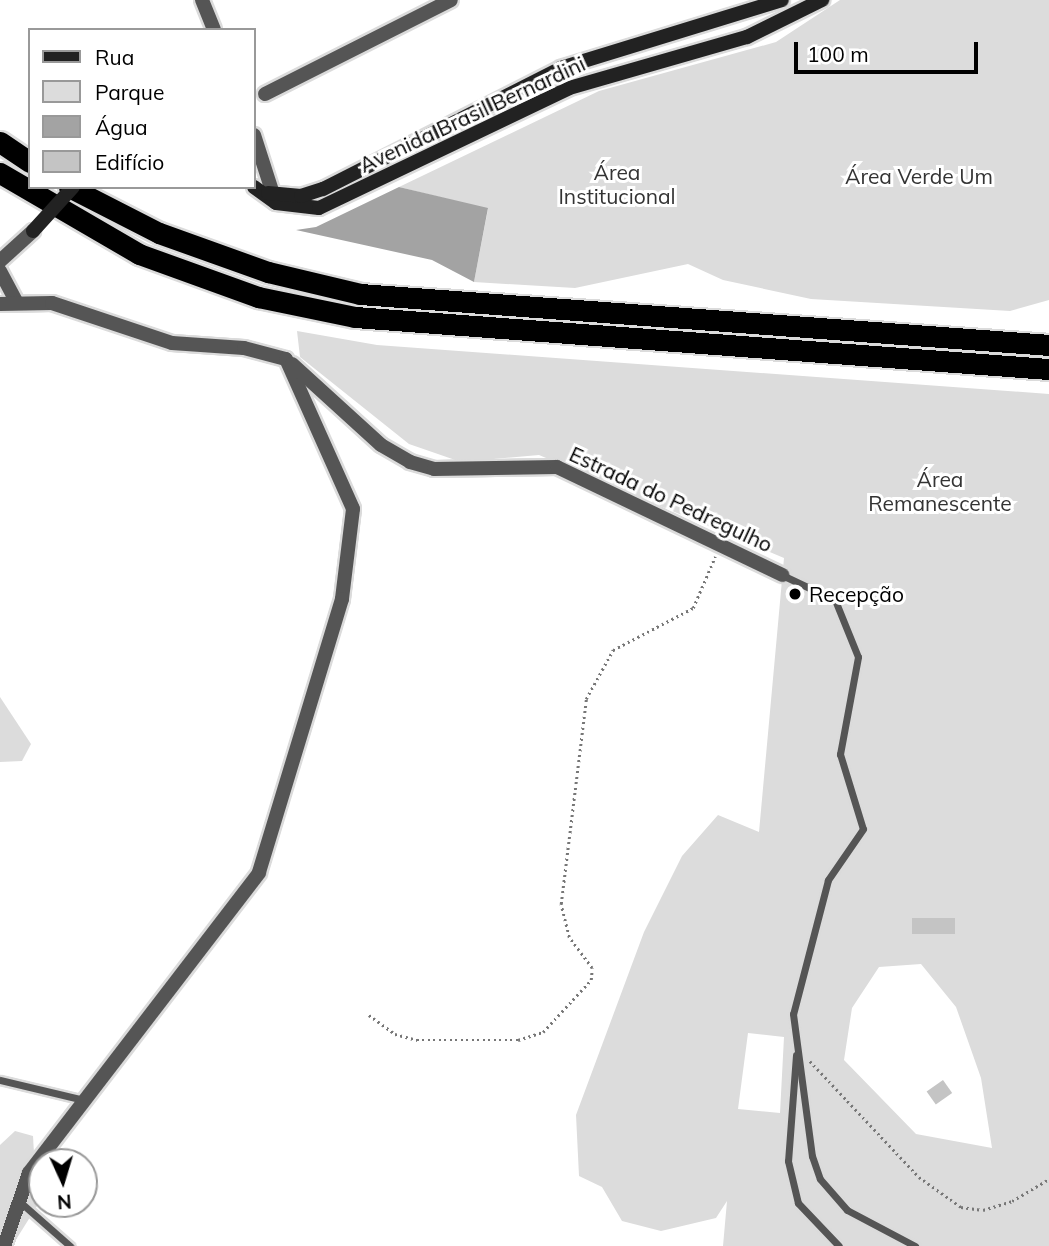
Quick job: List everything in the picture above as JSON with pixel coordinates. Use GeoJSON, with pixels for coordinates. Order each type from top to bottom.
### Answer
{"type":"FeatureCollection","features":[{"type":"Feature","properties":{"kind":"highway"},"geometry":{"type":"LineString","coordinates":[[0,142],[28,161]]}},
{"type":"Feature","properties":{"kind":"highway"},"geometry":{"type":"LineString","coordinates":[[0,173],[139,254],[258,298],[355,317],[1049,369]]}},
{"type":"Feature","properties":{"kind":"highway"},"geometry":{"type":"LineString","coordinates":[[75,189],[159,233],[268,272],[360,294],[1049,345]]}},
{"type":"Feature","properties":{"kind":"street"},"geometry":{"type":"LineString","coordinates":[[202,0],[213,28]]}},
{"type":"Feature","properties":{"kind":"street","name":"Avenida Brasil Bernardini"},"geometry":{"type":"LineString","coordinates":[[266,194],[301,196],[323,189],[561,68],[782,0]]}},
{"type":"Feature","properties":{"kind":"street","name":"Avenida Brasil Bernardini"},"geometry":{"type":"LineString","coordinates":[[266,194],[308,209],[332,203],[569,88],[747,37],[822,0]]}},
{"type":"Feature","properties":{"kind":"street"},"geometry":{"type":"LineString","coordinates":[[265,93],[444,1]]}},
{"type":"Feature","properties":{"kind":"street"},"geometry":{"type":"LineString","coordinates":[[256,145],[266,194]]}},
{"type":"Feature","properties":{"kind":"street"},"geometry":{"type":"LineString","coordinates":[[0,261],[33,231],[69,189]]}},
{"type":"Feature","properties":{"kind":"street"},"geometry":{"type":"LineString","coordinates":[[0,271],[16,301]]}},
{"type":"Feature","properties":{"kind":"street"},"geometry":{"type":"LineString","coordinates":[[0,304],[16,301],[86,312],[172,344],[244,348],[286,359],[352,509],[342,600],[259,873],[29,1173],[4,1246]]}},
{"type":"Feature","properties":{"kind":"street","name":"Estrada do Pedregulho"},"geometry":{"type":"LineString","coordinates":[[286,359],[381,445],[410,462],[434,469],[557,467],[782,575]]}},
{"type":"Feature","properties":{"kind":"lane"},"geometry":{"type":"LineString","coordinates":[[782,575],[835,600],[858,657],[840,754],[863,829],[828,880],[793,1014],[820,1179],[847,1210],[915,1246]]}},
{"type":"Feature","properties":{"kind":"lane"},"geometry":{"type":"LineString","coordinates":[[797,1045],[788,1161],[798,1203],[836,1245]]}},
{"type":"Feature","properties":{"kind":"lane"},"geometry":{"type":"LineString","coordinates":[[0,1080],[84,1100]]}},
{"type":"Feature","properties":{"kind":"lane"},"geometry":{"type":"LineString","coordinates":[[19,1201],[70,1246]]}},
{"type":"Feature","properties":{"kind":"path"},"geometry":{"type":"LineString","coordinates":[[369,1015],[395,1034],[417,1040],[519,1040],[543,1032],[591,980],[592,968],[569,937],[561,904],[586,699],[613,650],[693,608],[719,544]]}},
{"type":"Feature","properties":{"kind":"path"},"geometry":{"type":"LineString","coordinates":[[797,1045],[919,1177],[961,1207],[983,1210],[1012,1201],[1049,1179]]}},
{"type":"Feature","properties":{"kind":"green space"},"geometry":{"type":"Polygon","coordinates":[[[840,0],[1049,0],[1049,300],[1010,311],[811,299],[723,280],[688,264],[575,288],[474,282],[488,209],[399,187],[599,91],[776,42],[840,0]]]}},
{"type":"Feature","properties":{"kind":"green space","name":"Área Remanescente"},"geometry":{"type":"Polygon","coordinates":[[[297,331],[377,345],[1049,394],[1049,1246],[723,1246],[727,1201],[716,1218],[661,1231],[622,1221],[602,1187],[579,1176],[576,1115],[644,932],[682,856],[718,815],[759,832],[784,558],[539,455],[461,462],[409,444],[300,357],[297,331]],[[921,964],[879,967],[852,1008],[844,1060],[916,1134],[992,1148],[981,1078],[956,1007],[921,964]],[[748,1033],[738,1109],[780,1113],[784,1037],[748,1033]]]}},
{"type":"Feature","properties":{"kind":"green space"},"geometry":{"type":"Polygon","coordinates":[[[0,697],[31,744],[22,761],[0,762],[0,697]]]}},
{"type":"Feature","properties":{"kind":"green space"},"geometry":{"type":"Polygon","coordinates":[[[15,1131],[33,1136],[34,1148],[28,1148],[30,1218],[12,1246],[0,1246],[0,1145],[15,1131]]]}},
{"type":"Feature","properties":{"kind":"water"},"geometry":{"type":"Polygon","coordinates":[[[399,187],[488,208],[474,282],[432,260],[296,230],[316,227],[399,187]]]}},
{"type":"Feature","properties":{"kind":"building"},"geometry":{"type":"Polygon","coordinates":[[[912,918],[955,918],[955,934],[912,934],[912,918]]]}},
{"type":"Feature","properties":{"kind":"building"},"geometry":{"type":"Polygon","coordinates":[[[943,1080],[952,1093],[936,1105],[927,1091],[943,1080]]]}},
{"type":"Feature","properties":{"kind":"place","name":"Recepção"},"geometry":{"type":"Point","coordinates":[795,594]}},
{"type":"Feature","properties":{"kind":"park label","name":"Área Verde Um"},"geometry":{"type":"Point","coordinates":[919,176]}},
{"type":"Feature","properties":{"kind":"park label","name":"Área Institucional"},"geometry":{"type":"Point","coordinates":[617,184]}}]}
